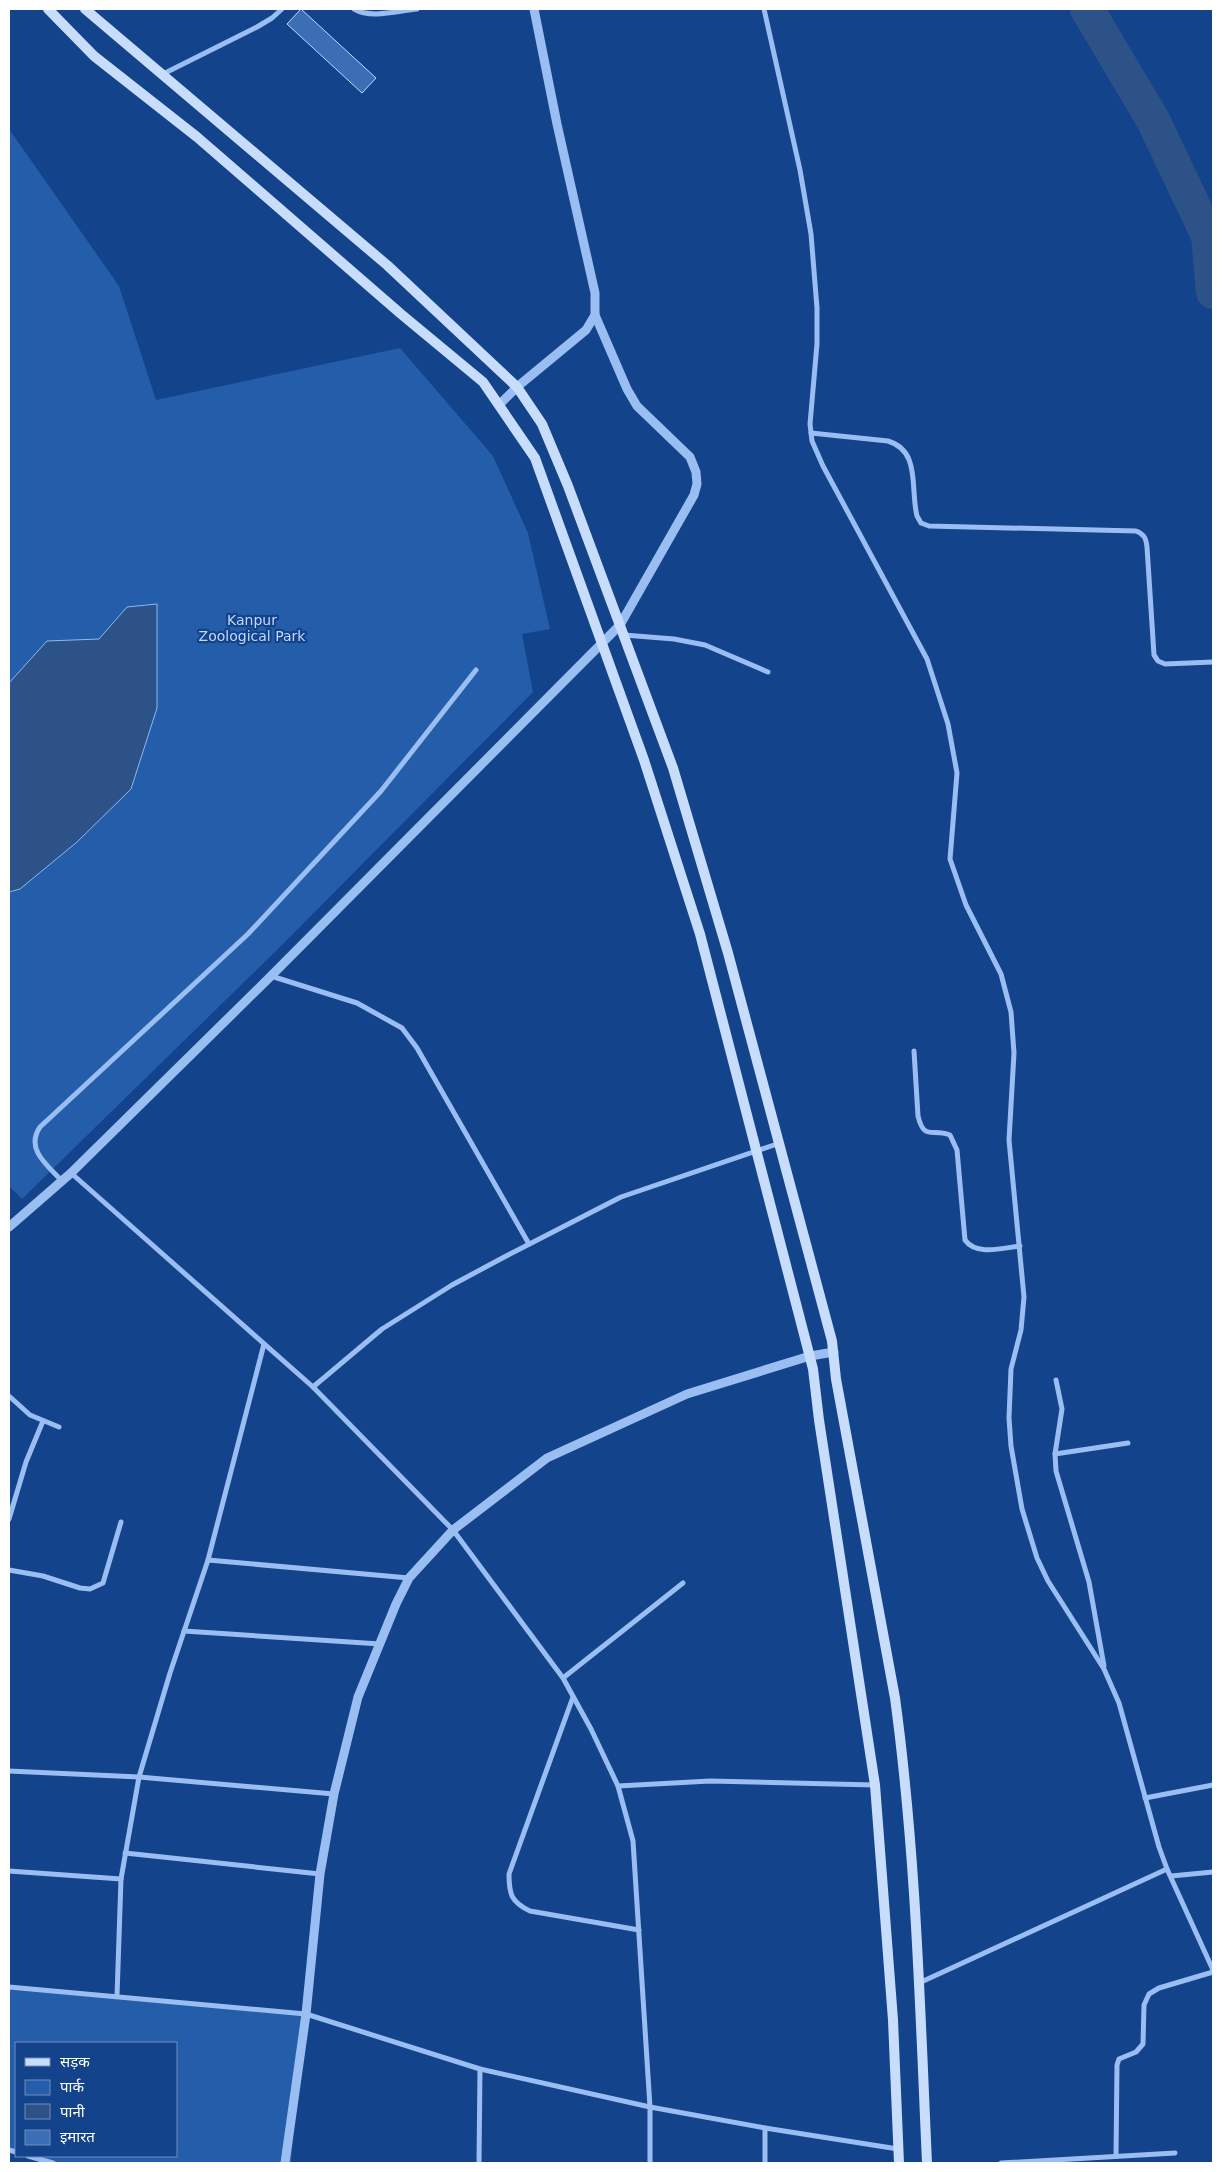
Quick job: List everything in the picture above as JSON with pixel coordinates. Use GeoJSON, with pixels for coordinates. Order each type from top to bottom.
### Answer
{"type":"FeatureCollection","features":[{"type":"Feature","properties":{"kind":"main road"},"geometry":{"type":"LineString","coordinates":[[48,9],[94,56],[198,137],[401,314],[484,382],[535,458],[644,760],[700,934],[810,1356],[875,1785],[893,2020],[899,2163]]}},
{"type":"Feature","properties":{"kind":"main road"},"geometry":{"type":"LineString","coordinates":[[85,9],[387,265],[517,387],[542,424],[568,486],[673,768],[728,953],[780,1142],[834,1352],[836,1379],[895,1698],[903,1751],[919,1983],[927,2163]]}},
{"type":"Feature","properties":{"kind":"street"},"geometry":{"type":"LineString","coordinates":[[162,74],[257,27],[282,9]]}},
{"type":"Feature","properties":{"kind":"street"},"geometry":{"type":"LineString","coordinates":[[354,9],[372,14],[416,9]]}},
{"type":"Feature","properties":{"kind":"street"},"geometry":{"type":"LineString","coordinates":[[9,1227],[71,1173],[620,625],[694,495],[697,484],[696,472],[690,457],[637,406],[627,389],[595,315],[595,293],[557,124],[534,9]]}},
{"type":"Feature","properties":{"kind":"street"},"geometry":{"type":"LineString","coordinates":[[764,9],[800,170],[812,244],[817,308],[817,344],[810,424],[812,441],[823,466],[927,659],[948,724],[957,773],[950,859],[966,905],[1001,974],[1011,1012],[1014,1052],[1009,1140],[1020,1246],[1024,1314],[1011,1370],[1009,1392],[1011,1446],[1022,1509],[1037,1558],[1048,1581],[1104,1668],[1119,1703],[1167,1869],[1213,1971],[1159,1988],[1146,1998],[1144,2005],[1143,2044],[1136,2052],[1119,2059],[1117,2065],[1116,2156]]}},
{"type":"Feature","properties":{"kind":"street"},"geometry":{"type":"LineString","coordinates":[[499,405],[517,387],[586,330],[595,315]]}},
{"type":"Feature","properties":{"kind":"street"},"geometry":{"type":"LineString","coordinates":[[811,433],[888,441],[899,444],[906,451],[911,465],[917,516],[921,523],[929,526],[1136,531],[1142,533],[1146,538],[1147,547],[1154,655],[1158,662],[1165,664],[1213,662]]}},
{"type":"Feature","properties":{"kind":"street"},"geometry":{"type":"LineString","coordinates":[[624,635],[674,639],[705,645],[768,672]]}},
{"type":"Feature","properties":{"kind":"street"},"geometry":{"type":"LineString","coordinates":[[62,1181],[38,1154],[34,1144],[35,1135],[40,1127],[248,934],[381,791],[476,670]]}},
{"type":"Feature","properties":{"kind":"street"},"geometry":{"type":"LineString","coordinates":[[270,976],[357,1003],[402,1028],[417,1048],[529,1244]]}},
{"type":"Feature","properties":{"kind":"street"},"geometry":{"type":"LineString","coordinates":[[914,1051],[920,1126],[928,1133],[943,1132],[950,1135],[956,1150],[965,1240],[970,1246],[978,1249],[1020,1246]]}},
{"type":"Feature","properties":{"kind":"street"},"geometry":{"type":"LineString","coordinates":[[313,1387],[382,1329],[452,1285],[529,1244],[621,1197],[780,1142]]}},
{"type":"Feature","properties":{"kind":"street"},"geometry":{"type":"LineString","coordinates":[[71,1173],[313,1387],[453,1530],[563,1678],[591,1729],[618,1786],[633,1841],[650,2107],[650,2163]]}},
{"type":"Feature","properties":{"kind":"street"},"geometry":{"type":"LineString","coordinates":[[117,1996],[121,1878],[139,1776],[208,1560],[264,1344]]}},
{"type":"Feature","properties":{"kind":"street"},"geometry":{"type":"LineString","coordinates":[[285,2163],[306,2014],[320,1874],[334,1794],[358,1698],[409,1578],[453,1530],[547,1458],[687,1394],[810,1356],[834,1352]]}},
{"type":"Feature","properties":{"kind":"street"},"geometry":{"type":"LineString","coordinates":[[1056,1380],[1062,1409],[1055,1454],[1056,1471],[1089,1582],[1104,1668]]}},
{"type":"Feature","properties":{"kind":"street"},"geometry":{"type":"LineString","coordinates":[[9,1396],[30,1415],[59,1427]]}},
{"type":"Feature","properties":{"kind":"street"},"geometry":{"type":"LineString","coordinates":[[9,1519],[26,1462],[43,1422]]}},
{"type":"Feature","properties":{"kind":"street"},"geometry":{"type":"LineString","coordinates":[[1055,1454],[1128,1443]]}},
{"type":"Feature","properties":{"kind":"street"},"geometry":{"type":"LineString","coordinates":[[9,1570],[43,1576],[80,1588],[90,1589],[98,1587],[103,1582],[121,1522]]}},
{"type":"Feature","properties":{"kind":"street"},"geometry":{"type":"LineString","coordinates":[[208,1560],[409,1578]]}},
{"type":"Feature","properties":{"kind":"street"},"geometry":{"type":"LineString","coordinates":[[563,1678],[683,1583]]}},
{"type":"Feature","properties":{"kind":"street"},"geometry":{"type":"LineString","coordinates":[[184,1631],[380,1644]]}},
{"type":"Feature","properties":{"kind":"street"},"geometry":{"type":"LineString","coordinates":[[573,1697],[509,1874],[509,1888],[518,1905],[530,1911],[639,1930]]}},
{"type":"Feature","properties":{"kind":"street"},"geometry":{"type":"LineString","coordinates":[[9,1771],[139,1776],[334,1794]]}},
{"type":"Feature","properties":{"kind":"street"},"geometry":{"type":"LineString","coordinates":[[618,1786],[710,1780],[875,1785]]}},
{"type":"Feature","properties":{"kind":"street"},"geometry":{"type":"LineString","coordinates":[[1145,1798],[1213,1785]]}},
{"type":"Feature","properties":{"kind":"street"},"geometry":{"type":"LineString","coordinates":[[126,1853],[320,1874]]}},
{"type":"Feature","properties":{"kind":"street"},"geometry":{"type":"LineString","coordinates":[[919,1983],[1167,1869]]}},
{"type":"Feature","properties":{"kind":"street"},"geometry":{"type":"LineString","coordinates":[[9,1872],[121,1878]]}},
{"type":"Feature","properties":{"kind":"street"},"geometry":{"type":"LineString","coordinates":[[1170,1876],[1213,1872]]}},
{"type":"Feature","properties":{"kind":"street"},"geometry":{"type":"LineString","coordinates":[[9,1987],[306,2014],[480,2068],[650,2107],[765,2128],[899,2149]]}},
{"type":"Feature","properties":{"kind":"street"},"geometry":{"type":"LineString","coordinates":[[479,2163],[480,2068]]}},
{"type":"Feature","properties":{"kind":"street"},"geometry":{"type":"LineString","coordinates":[[764,2163],[765,2128]]}},
{"type":"Feature","properties":{"kind":"street"},"geometry":{"type":"LineString","coordinates":[[1001,2163],[1176,2153]]}},
{"type":"Feature","properties":{"kind":"street"},"geometry":{"type":"LineString","coordinates":[[32,2157],[53,2163]]}},
{"type":"Feature","properties":{"kind":"green space","name":"Kanpur Zoological Park"},"geometry":{"type":"Polygon","coordinates":[[[9,129],[119,286],[156,400],[400,348],[493,456],[528,533],[550,629],[522,634],[533,692],[280,947],[22,1199],[9,1186],[9,129]]]}},
{"type":"Feature","properties":{"kind":"green space"},"geometry":{"type":"Polygon","coordinates":[[[9,1987],[303,2013],[291,2163],[54,2163],[33,2157],[178,2157],[178,2042],[15,2042],[15,2152],[9,2150],[9,1987]]]}},
{"type":"Feature","properties":{"kind":"water"},"geometry":{"type":"Polygon","coordinates":[[[157,604],[157,708],[131,789],[77,842],[20,889],[9,892],[9,683],[47,641],[99,639],[127,607],[157,604]]]}},
{"type":"Feature","properties":{"kind":"building"},"geometry":{"type":"Polygon","coordinates":[[[301,9],[376,78],[362,93],[287,24],[301,9]]]}},
{"type":"Feature","properties":{"kind":"waterway"},"geometry":{"type":"LineString","coordinates":[[1087,9],[1153,120],[1208,236],[1213,292]]}}]}
